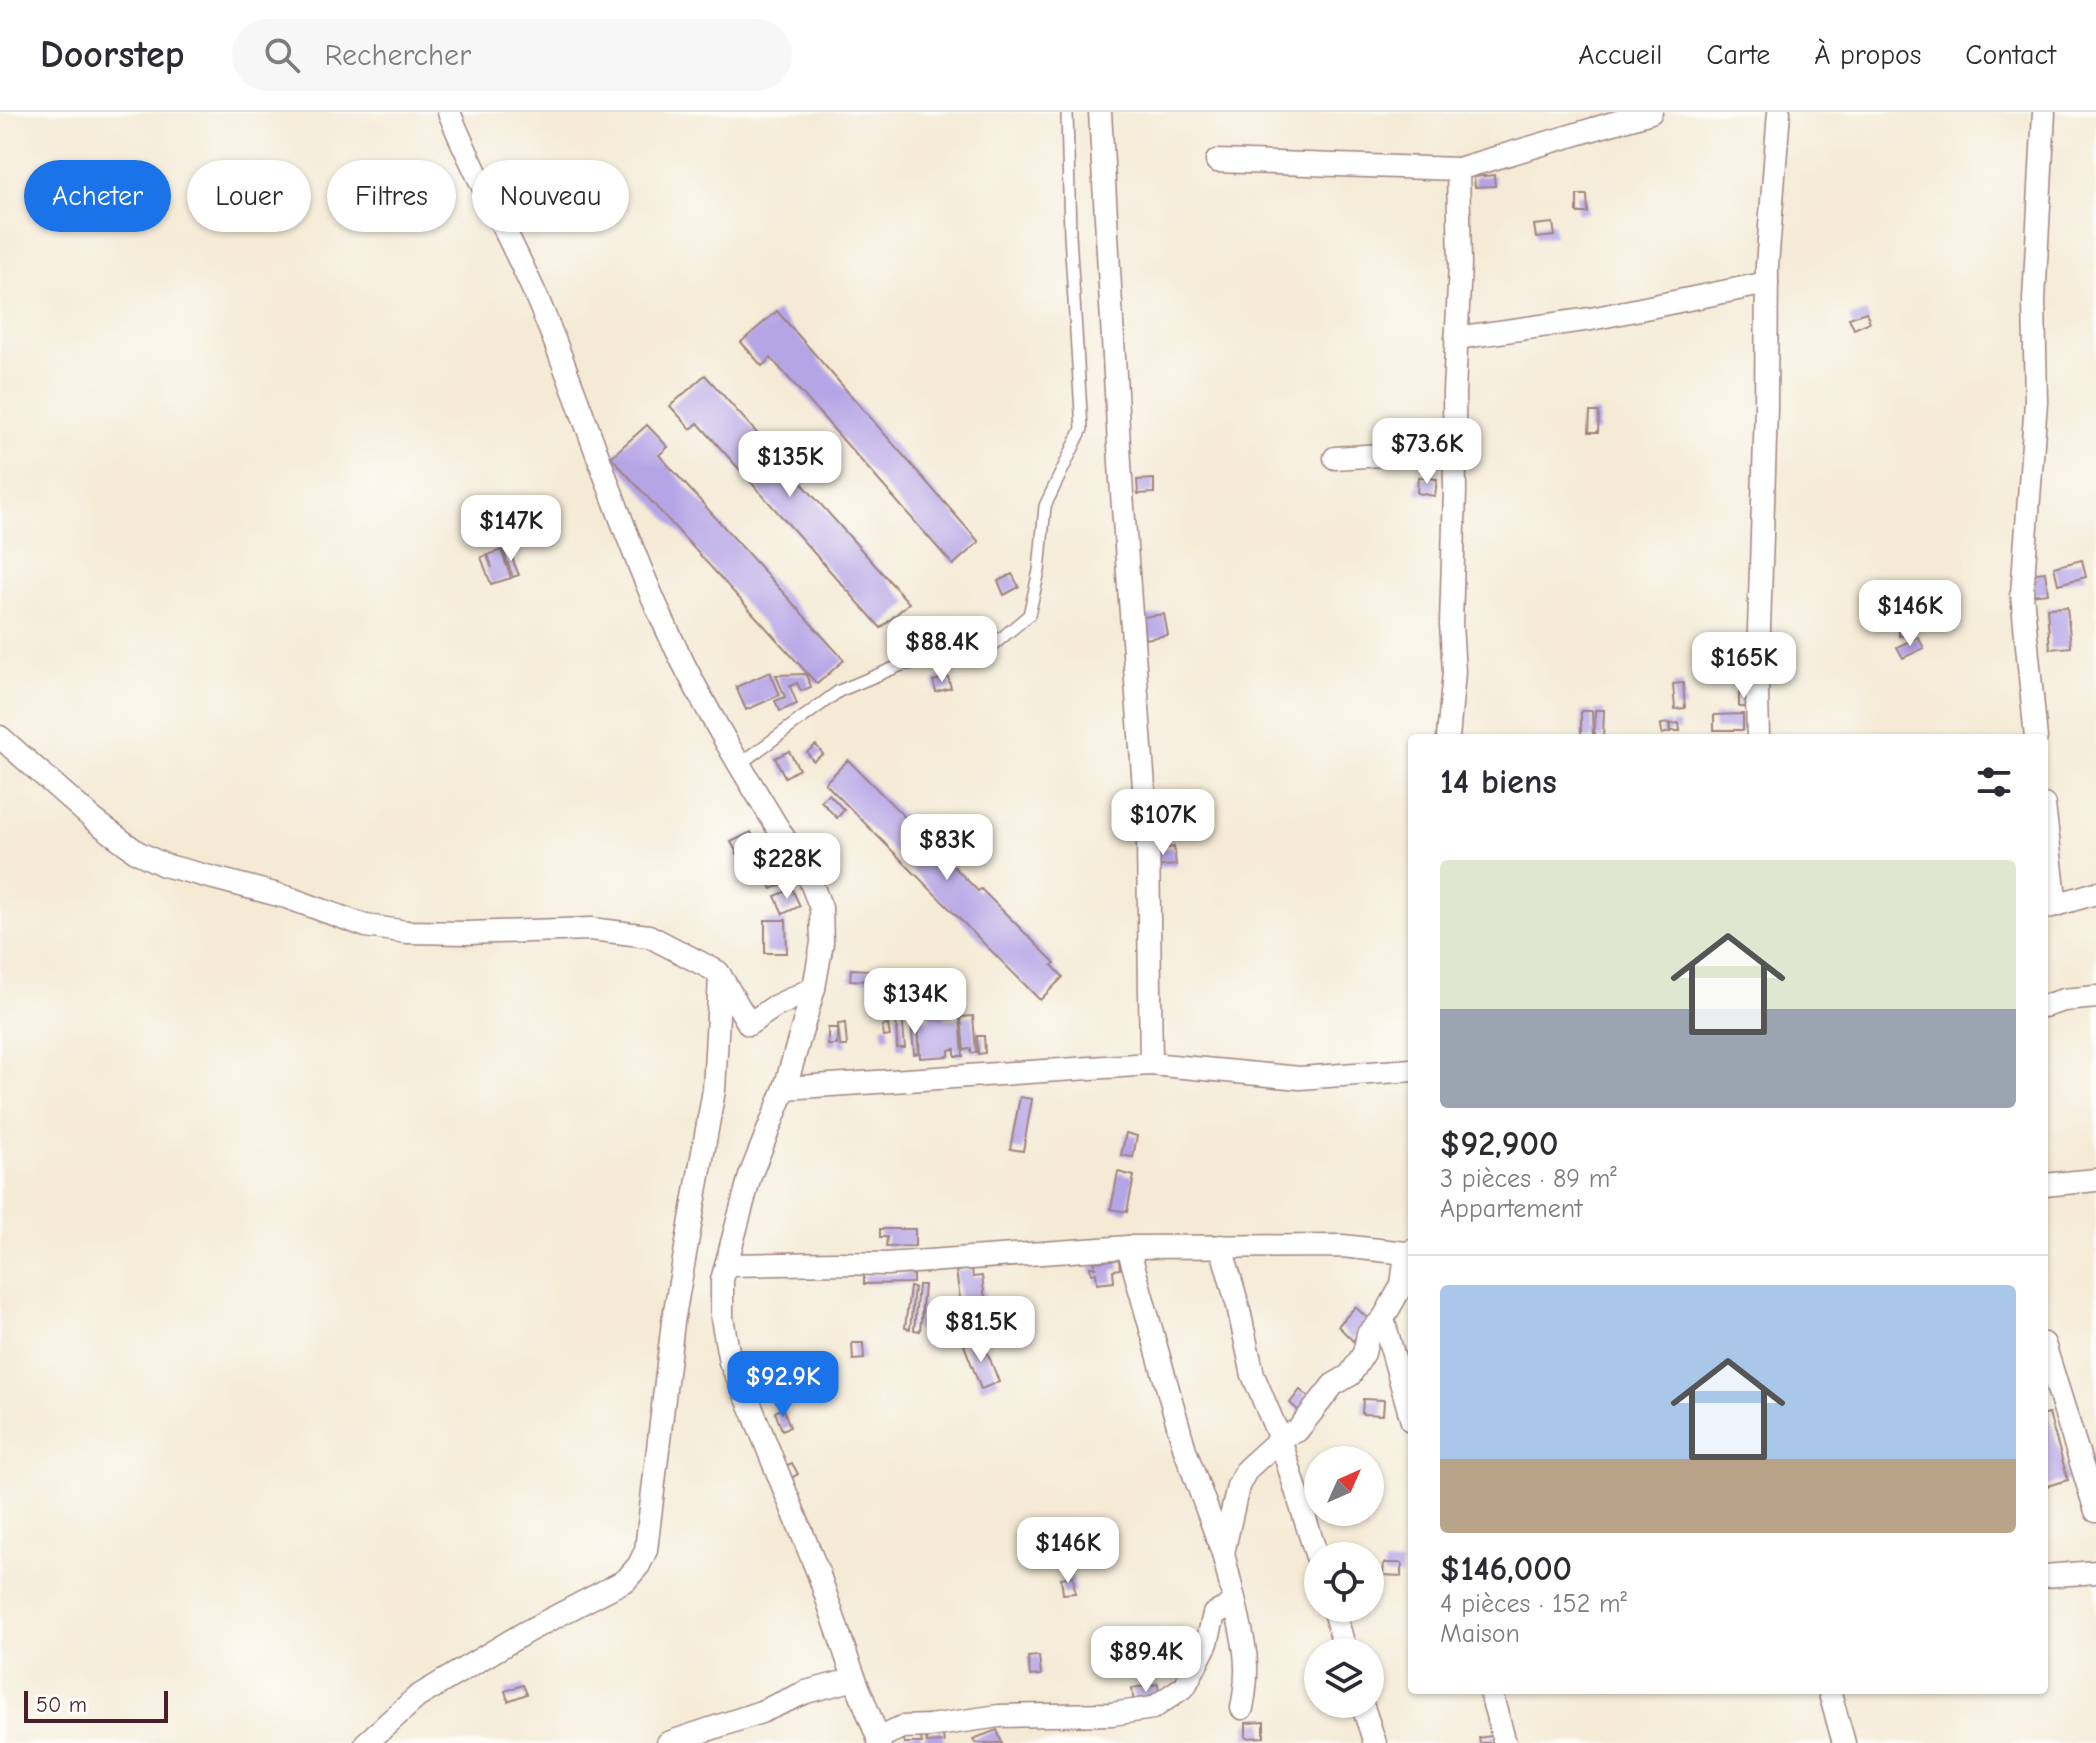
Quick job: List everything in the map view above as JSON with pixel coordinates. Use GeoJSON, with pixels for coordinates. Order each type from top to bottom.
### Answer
{"type":"FeatureCollection","features":[{"type":"Feature","properties":{"kind":"street"},"geometry":{"type":"LineString","coordinates":[[449,112],[466,155],[536,294],[662,620],[700,696],[810,880],[821,908],[822,943],[814,988],[785,1088],[750,1176],[722,1280],[722,1318],[730,1362],[819,1575],[879,1740],[902,1727],[999,1716],[1112,1714],[1153,1708],[1185,1686],[1207,1643],[1214,1614],[1234,1599]]}},
{"type":"Feature","properties":{"kind":"street"},"geometry":{"type":"LineString","coordinates":[[1100,112],[1122,496],[1148,841],[1151,1064]]}},
{"type":"Feature","properties":{"kind":"street"},"geometry":{"type":"LineString","coordinates":[[1217,161],[1458,169],[1651,112]]}},
{"type":"Feature","properties":{"kind":"street"},"geometry":{"type":"LineString","coordinates":[[1758,734],[1767,283],[1779,112]]}},
{"type":"Feature","properties":{"kind":"street"},"geometry":{"type":"LineString","coordinates":[[2036,734],[2022,594],[2036,402],[2034,300],[2044,112]]}},
{"type":"Feature","properties":{"kind":"street"},"geometry":{"type":"LineString","coordinates":[[1448,734],[1454,672],[1451,624],[1460,264],[1458,169]]}},
{"type":"Feature","properties":{"kind":"street"},"geometry":{"type":"LineString","coordinates":[[1456,338],[1591,319],[1767,283]]}},
{"type":"Feature","properties":{"kind":"street"},"geometry":{"type":"LineString","coordinates":[[1335,458],[1411,453],[1454,457]]}},
{"type":"Feature","properties":{"kind":"street"},"geometry":{"type":"LineString","coordinates":[[0,737],[94,820],[137,852],[164,865],[286,897],[366,926],[407,932],[466,933],[591,929],[649,936],[718,972],[749,1024],[774,1007],[814,988]]}},
{"type":"Feature","properties":{"kind":"street"},"geometry":{"type":"LineString","coordinates":[[2048,873],[2050,907],[2096,893]]}},
{"type":"Feature","properties":{"kind":"street"},"geometry":{"type":"LineString","coordinates":[[366,1743],[417,1697],[526,1632],[626,1580],[646,1550],[673,1322],[714,1090],[720,977]]}},
{"type":"Feature","properties":{"kind":"street"},"geometry":{"type":"LineString","coordinates":[[2048,1005],[2096,997]]}},
{"type":"Feature","properties":{"kind":"street"},"geometry":{"type":"LineString","coordinates":[[785,1088],[1151,1064],[1300,1078],[1408,1070]]}},
{"type":"Feature","properties":{"kind":"street"},"geometry":{"type":"LineString","coordinates":[[2048,1185],[2096,1180]]}},
{"type":"Feature","properties":{"kind":"street"},"geometry":{"type":"LineString","coordinates":[[1221,1246],[1253,1375],[1280,1438],[1312,1542]]}},
{"type":"Feature","properties":{"kind":"street"},"geometry":{"type":"LineString","coordinates":[[726,1265],[886,1264],[1128,1247],[1342,1246],[1408,1252]]}},
{"type":"Feature","properties":{"kind":"street"},"geometry":{"type":"LineString","coordinates":[[1128,1247],[1185,1450],[1223,1553],[1245,1644],[1248,1678],[1242,1708]]}},
{"type":"Feature","properties":{"kind":"street"},"geometry":{"type":"LineString","coordinates":[[1223,1553],[1247,1469],[1280,1438],[1297,1431],[1333,1385],[1350,1375],[1364,1353],[1368,1334],[1383,1319],[1402,1285],[1408,1257]]}},
{"type":"Feature","properties":{"kind":"street"},"geometry":{"type":"LineString","coordinates":[[1383,1319],[1408,1407]]}},
{"type":"Feature","properties":{"kind":"street"},"geometry":{"type":"LineString","coordinates":[[2048,1357],[2096,1511]]}},
{"type":"Feature","properties":{"kind":"street"},"geometry":{"type":"LineString","coordinates":[[2048,1576],[2096,1572]]}},
{"type":"Feature","properties":{"kind":"street"},"geometry":{"type":"LineString","coordinates":[[668,1743],[761,1712],[806,1692],[855,1679]]}},
{"type":"Feature","properties":{"kind":"street"},"geometry":{"type":"LineString","coordinates":[[1491,1694],[1505,1743]]}},
{"type":"Feature","properties":{"kind":"street"},"geometry":{"type":"LineString","coordinates":[[1830,1694],[1844,1743]]}},
{"type":"Feature","properties":{"kind":"street"},"geometry":{"type":"LineString","coordinates":[[1367,1718],[1375,1743]]}},
{"type":"Feature","properties":{"kind":"lane"},"geometry":{"type":"LineString","coordinates":[[740,764],[839,691],[904,664],[979,657],[1029,615],[1039,571],[1045,506],[1082,429],[1070,235],[1067,112]]}},
{"type":"Feature","properties":{"kind":"building"},"geometry":{"type":"Polygon","coordinates":[[[1494,175],[1495,186],[1475,187],[1474,177],[1494,175]]]}},
{"type":"Feature","properties":{"kind":"building"},"geometry":{"type":"Polygon","coordinates":[[[1577,195],[1587,195],[1588,213],[1577,213],[1577,195]]]}},
{"type":"Feature","properties":{"kind":"building"},"geometry":{"type":"Polygon","coordinates":[[[1553,223],[1555,236],[1536,238],[1534,225],[1553,223]]]}},
{"type":"Feature","properties":{"kind":"building"},"geometry":{"type":"Polygon","coordinates":[[[777,311],[979,542],[953,565],[771,358],[762,366],[741,342],[777,311]]]}},
{"type":"Feature","properties":{"kind":"building"},"geometry":{"type":"Polygon","coordinates":[[[1866,312],[1870,322],[1854,329],[1849,318],[1866,312]]]}},
{"type":"Feature","properties":{"kind":"building"},"geometry":{"type":"Polygon","coordinates":[[[705,375],[909,603],[881,628],[698,423],[691,429],[670,406],[705,375]]]}},
{"type":"Feature","properties":{"kind":"building"},"geometry":{"type":"Polygon","coordinates":[[[1590,412],[1599,412],[1598,432],[1589,432],[1590,412]]]}},
{"type":"Feature","properties":{"kind":"building"},"geometry":{"type":"Polygon","coordinates":[[[647,425],[668,447],[659,455],[844,660],[817,684],[611,457],[647,425]]]}},
{"type":"Feature","properties":{"kind":"building"},"geometry":{"type":"Polygon","coordinates":[[[1418,477],[1437,479],[1435,496],[1417,493],[1418,477]]]}},
{"type":"Feature","properties":{"kind":"building"},"geometry":{"type":"Polygon","coordinates":[[[1154,479],[1154,493],[1138,494],[1137,480],[1154,479]]]}},
{"type":"Feature","properties":{"kind":"building"},"geometry":{"type":"Polygon","coordinates":[[[508,548],[519,575],[513,577],[503,550],[508,548]]]}},
{"type":"Feature","properties":{"kind":"building"},"geometry":{"type":"Polygon","coordinates":[[[501,550],[511,578],[491,584],[481,557],[487,555],[492,568],[488,555],[501,550]]]}},
{"type":"Feature","properties":{"kind":"building"},"geometry":{"type":"Polygon","coordinates":[[[2082,560],[2086,577],[2058,584],[2054,567],[2082,560]]]}},
{"type":"Feature","properties":{"kind":"building"},"geometry":{"type":"Polygon","coordinates":[[[2045,572],[2048,593],[2031,595],[2028,574],[2045,572]]]}},
{"type":"Feature","properties":{"kind":"building"},"geometry":{"type":"Polygon","coordinates":[[[1012,574],[1019,587],[1004,595],[998,581],[1012,574]]]}},
{"type":"Feature","properties":{"kind":"building"},"geometry":{"type":"Polygon","coordinates":[[[2067,607],[2071,647],[2050,649],[2047,608],[2067,607]]]}},
{"type":"Feature","properties":{"kind":"building"},"geometry":{"type":"Polygon","coordinates":[[[1164,614],[1168,635],[1145,639],[1142,617],[1164,614]]]}},
{"type":"Feature","properties":{"kind":"building"},"geometry":{"type":"Polygon","coordinates":[[[1899,623],[1909,623],[1909,635],[1899,636],[1899,623]]]}},
{"type":"Feature","properties":{"kind":"building"},"geometry":{"type":"Polygon","coordinates":[[[1918,637],[1924,648],[1903,658],[1897,647],[1918,637]]]}},
{"type":"Feature","properties":{"kind":"building"},"geometry":{"type":"Polygon","coordinates":[[[770,672],[780,695],[746,710],[736,687],[770,672]]]}},
{"type":"Feature","properties":{"kind":"building"},"geometry":{"type":"Polygon","coordinates":[[[806,674],[811,687],[801,691],[797,683],[790,686],[797,704],[780,711],[775,701],[785,697],[776,675],[806,674]]]}},
{"type":"Feature","properties":{"kind":"building"},"geometry":{"type":"Polygon","coordinates":[[[948,677],[951,688],[936,692],[933,681],[948,677]]]}},
{"type":"Feature","properties":{"kind":"building"},"geometry":{"type":"Polygon","coordinates":[[[1683,683],[1685,708],[1675,709],[1673,684],[1683,683]]]}},
{"type":"Feature","properties":{"kind":"building"},"geometry":{"type":"Polygon","coordinates":[[[1739,692],[1749,692],[1750,707],[1739,707],[1739,692]]]}},
{"type":"Feature","properties":{"kind":"building"},"geometry":{"type":"Polygon","coordinates":[[[1595,710],[1604,710],[1603,734],[1594,734],[1595,710]]]}},
{"type":"Feature","properties":{"kind":"building"},"geometry":{"type":"Polygon","coordinates":[[[1581,711],[1592,711],[1593,734],[1581,734],[1581,711]]]}},
{"type":"Feature","properties":{"kind":"building"},"geometry":{"type":"Polygon","coordinates":[[[1743,714],[1743,730],[1714,730],[1714,715],[1743,714]]]}},
{"type":"Feature","properties":{"kind":"building"},"geometry":{"type":"Polygon","coordinates":[[[1669,723],[1670,732],[1662,734],[1661,724],[1669,723]]]}},
{"type":"Feature","properties":{"kind":"building"},"geometry":{"type":"Polygon","coordinates":[[[1679,723],[1680,731],[1671,731],[1671,724],[1679,723]]]}},
{"type":"Feature","properties":{"kind":"building"},"geometry":{"type":"Polygon","coordinates":[[[816,745],[823,754],[813,761],[807,752],[816,745]]]}},
{"type":"Feature","properties":{"kind":"building"},"geometry":{"type":"Polygon","coordinates":[[[789,751],[799,769],[785,777],[775,758],[789,751]]]}},
{"type":"Feature","properties":{"kind":"building"},"geometry":{"type":"Polygon","coordinates":[[[848,760],[978,891],[981,889],[1055,963],[1052,965],[1063,977],[1040,1000],[825,783],[848,760]]]}},
{"type":"Feature","properties":{"kind":"building"},"geometry":{"type":"Polygon","coordinates":[[[829,794],[844,810],[837,818],[821,801],[829,794]]]}},
{"type":"Feature","properties":{"kind":"building"},"geometry":{"type":"Polygon","coordinates":[[[751,832],[758,845],[738,855],[731,842],[751,832]]]}},
{"type":"Feature","properties":{"kind":"building"},"geometry":{"type":"Polygon","coordinates":[[[1174,847],[1176,865],[1153,867],[1150,850],[1174,847]]]}},
{"type":"Feature","properties":{"kind":"building"},"geometry":{"type":"Polygon","coordinates":[[[780,864],[788,882],[772,889],[764,872],[780,864]]]}},
{"type":"Feature","properties":{"kind":"building"},"geometry":{"type":"Polygon","coordinates":[[[792,889],[800,906],[783,914],[775,896],[792,889]]]}},
{"type":"Feature","properties":{"kind":"building"},"geometry":{"type":"Polygon","coordinates":[[[765,920],[786,920],[787,953],[765,953],[765,920]]]}},
{"type":"Feature","properties":{"kind":"building"},"geometry":{"type":"Polygon","coordinates":[[[851,969],[870,970],[869,981],[850,980],[851,969]]]}},
{"type":"Feature","properties":{"kind":"building"},"geometry":{"type":"Polygon","coordinates":[[[945,1006],[946,1019],[960,1018],[963,1056],[955,1056],[955,1049],[949,1050],[949,1056],[920,1058],[918,1019],[931,1019],[930,1008],[945,1006]]]}},
{"type":"Feature","properties":{"kind":"building"},"geometry":{"type":"Polygon","coordinates":[[[896,1014],[902,1014],[905,1048],[897,1048],[896,1014]]]}},
{"type":"Feature","properties":{"kind":"building"},"geometry":{"type":"Polygon","coordinates":[[[973,1016],[976,1052],[971,1053],[971,1049],[964,1050],[961,1017],[973,1016]]]}},
{"type":"Feature","properties":{"kind":"building"},"geometry":{"type":"Polygon","coordinates":[[[916,1019],[919,1053],[914,1054],[911,1020],[916,1019]]]}},
{"type":"Feature","properties":{"kind":"building"},"geometry":{"type":"Polygon","coordinates":[[[845,1023],[847,1046],[840,1046],[838,1024],[845,1023]]]}},
{"type":"Feature","properties":{"kind":"building"},"geometry":{"type":"Polygon","coordinates":[[[888,1025],[890,1036],[884,1037],[882,1026],[888,1025]]]}},
{"type":"Feature","properties":{"kind":"building"},"geometry":{"type":"Polygon","coordinates":[[[828,1028],[837,1028],[837,1045],[828,1045],[828,1028]]]}},
{"type":"Feature","properties":{"kind":"building"},"geometry":{"type":"Polygon","coordinates":[[[977,1036],[984,1036],[985,1053],[978,1054],[977,1036]]]}},
{"type":"Feature","properties":{"kind":"building"},"geometry":{"type":"Polygon","coordinates":[[[1020,1097],[1032,1099],[1023,1151],[1010,1149],[1020,1097]]]}},
{"type":"Feature","properties":{"kind":"building"},"geometry":{"type":"Polygon","coordinates":[[[1126,1133],[1137,1136],[1133,1157],[1121,1155],[1126,1133]]]}},
{"type":"Feature","properties":{"kind":"building"},"geometry":{"type":"Polygon","coordinates":[[[1118,1172],[1134,1176],[1127,1212],[1111,1209],[1118,1172]]]}},
{"type":"Feature","properties":{"kind":"building"},"geometry":{"type":"Polygon","coordinates":[[[880,1229],[915,1229],[915,1246],[886,1247],[887,1237],[880,1237],[880,1229]]]}},
{"type":"Feature","properties":{"kind":"building"},"geometry":{"type":"Polygon","coordinates":[[[1119,1259],[1120,1269],[1113,1270],[1114,1282],[1097,1284],[1096,1273],[1091,1274],[1090,1267],[1095,1267],[1094,1262],[1119,1259]]]}},
{"type":"Feature","properties":{"kind":"building"},"geometry":{"type":"Polygon","coordinates":[[[972,1269],[973,1277],[982,1276],[985,1298],[976,1299],[977,1304],[961,1306],[956,1271],[972,1269]]]}},
{"type":"Feature","properties":{"kind":"building"},"geometry":{"type":"Polygon","coordinates":[[[913,1274],[913,1283],[864,1284],[864,1275],[913,1274]]]}},
{"type":"Feature","properties":{"kind":"building"},"geometry":{"type":"Polygon","coordinates":[[[918,1285],[924,1285],[920,1331],[914,1330],[918,1285]]]}},
{"type":"Feature","properties":{"kind":"building"},"geometry":{"type":"Polygon","coordinates":[[[910,1287],[914,1288],[910,1329],[905,1328],[910,1287]]]}},
{"type":"Feature","properties":{"kind":"building"},"geometry":{"type":"Polygon","coordinates":[[[1355,1307],[1371,1321],[1353,1341],[1338,1326],[1355,1307]]]}},
{"type":"Feature","properties":{"kind":"building"},"geometry":{"type":"Polygon","coordinates":[[[976,1322],[977,1329],[965,1331],[964,1324],[976,1322]]]}},
{"type":"Feature","properties":{"kind":"building"},"geometry":{"type":"Polygon","coordinates":[[[982,1339],[999,1382],[981,1389],[964,1345],[982,1339]]]}},
{"type":"Feature","properties":{"kind":"building"},"geometry":{"type":"Polygon","coordinates":[[[852,1343],[863,1343],[864,1359],[853,1360],[852,1343]]]}},
{"type":"Feature","properties":{"kind":"building"},"geometry":{"type":"Polygon","coordinates":[[[1300,1390],[1312,1400],[1303,1415],[1290,1403],[1300,1390]]]}},
{"type":"Feature","properties":{"kind":"building"},"geometry":{"type":"Polygon","coordinates":[[[1363,1399],[1384,1400],[1383,1415],[1362,1414],[1363,1399]]]}},
{"type":"Feature","properties":{"kind":"building"},"geometry":{"type":"Polygon","coordinates":[[[783,1408],[790,1427],[782,1430],[775,1412],[783,1408]]]}},
{"type":"Feature","properties":{"kind":"building"},"geometry":{"type":"Polygon","coordinates":[[[2048,1414],[2068,1480],[2048,1486],[2048,1414]]]}},
{"type":"Feature","properties":{"kind":"building"},"geometry":{"type":"Polygon","coordinates":[[[792,1463],[798,1474],[791,1478],[785,1466],[792,1463]]]}},
{"type":"Feature","properties":{"kind":"building"},"geometry":{"type":"Polygon","coordinates":[[[1384,1563],[1402,1563],[1401,1576],[1384,1575],[1384,1563]]]}},
{"type":"Feature","properties":{"kind":"building"},"geometry":{"type":"Polygon","coordinates":[[[1073,1576],[1075,1593],[1063,1594],[1061,1578],[1073,1576]]]}},
{"type":"Feature","properties":{"kind":"building"},"geometry":{"type":"Polygon","coordinates":[[[1039,1656],[1041,1675],[1030,1676],[1028,1657],[1039,1656]]]}},
{"type":"Feature","properties":{"kind":"building"},"geometry":{"type":"Polygon","coordinates":[[[1169,1658],[1180,1658],[1180,1666],[1169,1666],[1169,1658]]]}},
{"type":"Feature","properties":{"kind":"building"},"geometry":{"type":"Polygon","coordinates":[[[1158,1684],[1160,1701],[1134,1705],[1132,1688],[1158,1684]]]}},
{"type":"Feature","properties":{"kind":"building"},"geometry":{"type":"Polygon","coordinates":[[[523,1685],[527,1694],[508,1701],[505,1691],[523,1685]]]}},
{"type":"Feature","properties":{"kind":"building"},"geometry":{"type":"Polygon","coordinates":[[[1264,1722],[1264,1737],[1246,1738],[1246,1723],[1264,1722]]]}},
{"type":"Feature","properties":{"kind":"building"},"geometry":{"type":"Polygon","coordinates":[[[942,1730],[944,1742],[927,1743],[925,1733],[942,1730]]]}},
{"type":"Feature","properties":{"kind":"building"},"geometry":{"type":"Polygon","coordinates":[[[997,1730],[1002,1743],[975,1743],[973,1739],[997,1730]]]}},
{"type":"Feature","properties":{"kind":"building"},"geometry":{"type":"Polygon","coordinates":[[[920,1732],[922,1743],[904,1743],[902,1736],[920,1732]]]}},
{"type":"Feature","properties":{"kind":"building"},"geometry":{"type":"Polygon","coordinates":[[[1496,1735],[1497,1743],[1480,1743],[1479,1738],[1496,1735]]]}}]}
